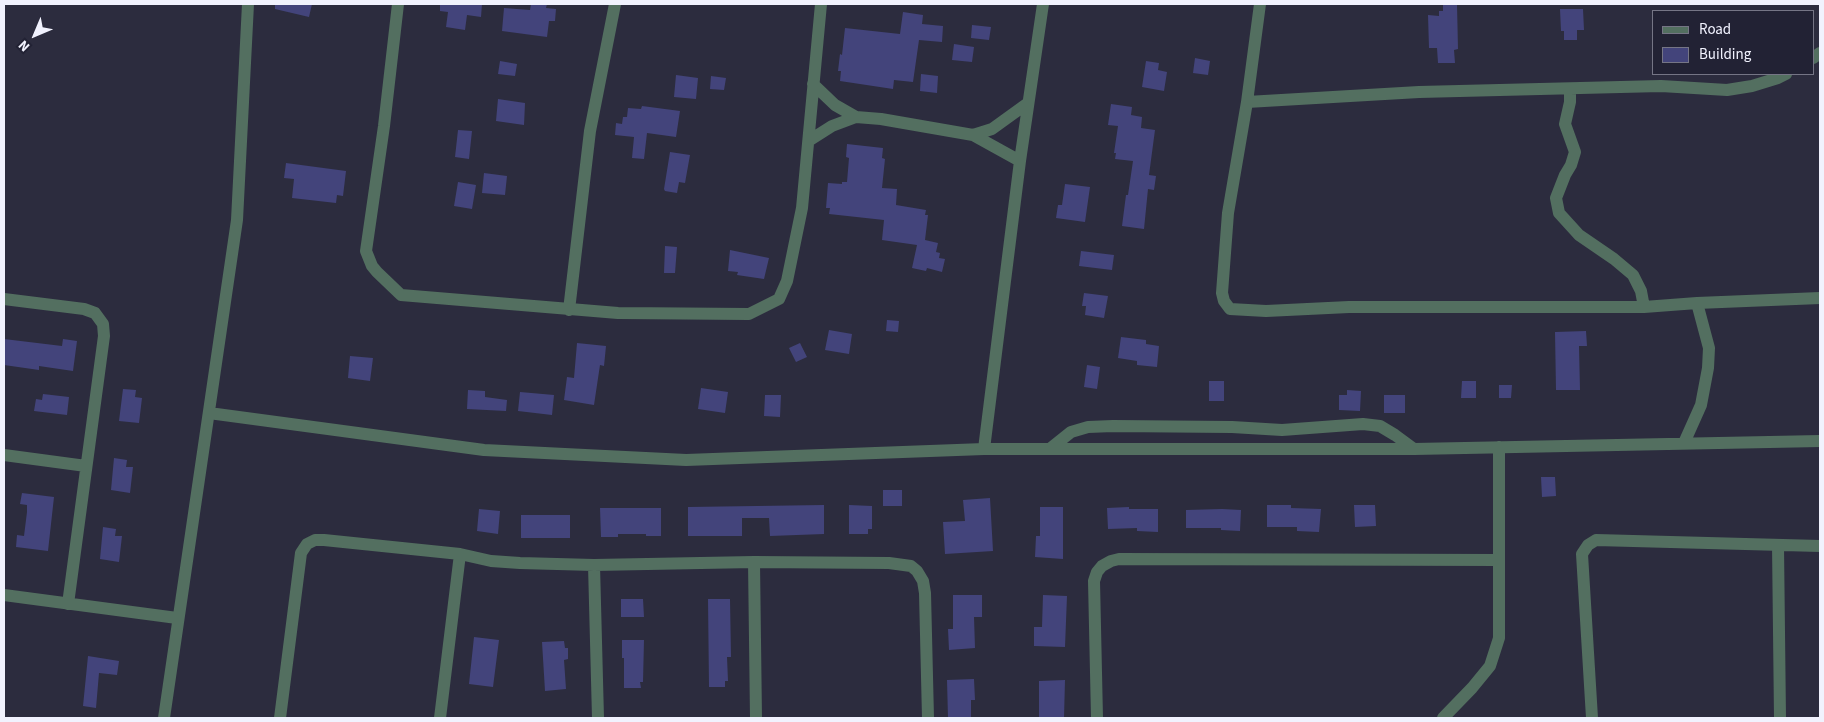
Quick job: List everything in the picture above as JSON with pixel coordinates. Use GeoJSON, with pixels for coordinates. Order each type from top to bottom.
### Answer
{"type":"FeatureCollection","features":[{"type":"Feature","properties":{"kind":"street"},"geometry":{"type":"LineString","coordinates":[[164,718],[177,618],[210,413],[237,220],[248,4]]}},
{"type":"Feature","properties":{"kind":"street"},"geometry":{"type":"LineString","coordinates":[[398,4],[384,126],[366,251],[372,266],[401,296],[618,313],[749,314],[779,299],[787,281],[802,208],[810,140],[813,84],[821,4]]}},
{"type":"Feature","properties":{"kind":"street"},"geometry":{"type":"LineString","coordinates":[[569,310],[590,131],[615,4]]}},
{"type":"Feature","properties":{"kind":"street"},"geometry":{"type":"LineString","coordinates":[[984,449],[1020,161],[1043,4]]}},
{"type":"Feature","properties":{"kind":"street"},"geometry":{"type":"LineString","coordinates":[[1260,4],[1247,102],[1228,213],[1222,293],[1224,301],[1230,309],[1266,311],[1349,307],[1644,307],[1820,298]]}},
{"type":"Feature","properties":{"kind":"street"},"geometry":{"type":"LineString","coordinates":[[1247,102],[1419,92],[1661,86],[1727,90],[1752,86],[1784,75]]}},
{"type":"Feature","properties":{"kind":"street"},"geometry":{"type":"LineString","coordinates":[[813,84],[835,105],[856,117],[912,123],[973,135],[1020,161]]}},
{"type":"Feature","properties":{"kind":"street"},"geometry":{"type":"LineString","coordinates":[[1570,89],[1570,102],[1565,124],[1575,152],[1571,166],[1556,198],[1559,213],[1579,235],[1614,259],[1633,275],[1641,290],[1644,307]]}},
{"type":"Feature","properties":{"kind":"street"},"geometry":{"type":"LineString","coordinates":[[973,135],[992,129],[1028,103]]}},
{"type":"Feature","properties":{"kind":"street"},"geometry":{"type":"LineString","coordinates":[[810,140],[832,126],[856,117]]}},
{"type":"Feature","properties":{"kind":"street"},"geometry":{"type":"LineString","coordinates":[[4,299],[84,309],[95,313],[103,324],[104,336],[68,604]]}},
{"type":"Feature","properties":{"kind":"street"},"geometry":{"type":"LineString","coordinates":[[1684,443],[1700,405],[1708,368],[1709,348],[1696,303]]}},
{"type":"Feature","properties":{"kind":"street"},"geometry":{"type":"LineString","coordinates":[[210,413],[484,450],[686,460],[984,449],[1414,449],[1820,441]]}},
{"type":"Feature","properties":{"kind":"street"},"geometry":{"type":"LineString","coordinates":[[1051,448],[1071,432],[1088,427],[1232,427],[1282,430],[1363,424],[1380,426],[1414,449]]}},
{"type":"Feature","properties":{"kind":"street"},"geometry":{"type":"LineString","coordinates":[[1178,449],[1180,427]]}},
{"type":"Feature","properties":{"kind":"street"},"geometry":{"type":"LineString","coordinates":[[1443,718],[1490,666],[1499,638],[1499,448]]}},
{"type":"Feature","properties":{"kind":"street"},"geometry":{"type":"LineString","coordinates":[[4,455],[86,466]]}},
{"type":"Feature","properties":{"kind":"street"},"geometry":{"type":"LineString","coordinates":[[280,718],[299,563],[301,553],[307,544],[315,540],[460,554],[491,561],[594,565],[754,562],[889,563],[911,566],[918,572],[923,581],[925,593],[928,718]]}},
{"type":"Feature","properties":{"kind":"street"},"geometry":{"type":"LineString","coordinates":[[1592,718],[1582,554],[1588,545],[1596,540],[1820,546]]}},
{"type":"Feature","properties":{"kind":"street"},"geometry":{"type":"LineString","coordinates":[[1778,545],[1780,718]]}},
{"type":"Feature","properties":{"kind":"street"},"geometry":{"type":"LineString","coordinates":[[440,718],[460,554]]}},
{"type":"Feature","properties":{"kind":"street"},"geometry":{"type":"LineString","coordinates":[[1097,718],[1094,581],[1097,572],[1102,566],[1111,562],[1119,559],[1499,560]]}},
{"type":"Feature","properties":{"kind":"street"},"geometry":{"type":"LineString","coordinates":[[754,562],[756,718]]}},
{"type":"Feature","properties":{"kind":"street"},"geometry":{"type":"LineString","coordinates":[[594,565],[598,718]]}},
{"type":"Feature","properties":{"kind":"street"},"geometry":{"type":"LineString","coordinates":[[4,595],[177,618]]}},
{"type":"Feature","properties":{"kind":"building"},"geometry":{"type":"Polygon","coordinates":[[[275,4],[312,4],[309,17],[275,9],[275,4]]]}},
{"type":"Feature","properties":{"kind":"building"},"geometry":{"type":"Polygon","coordinates":[[[440,4],[482,4],[481,17],[467,15],[465,30],[446,27],[448,12],[440,11],[440,4]]]}},
{"type":"Feature","properties":{"kind":"building"},"geometry":{"type":"Polygon","coordinates":[[[531,4],[547,4],[546,8],[556,9],[555,21],[549,21],[547,37],[502,31],[504,8],[530,10],[531,4]]]}},
{"type":"Feature","properties":{"kind":"building"},"geometry":{"type":"Polygon","coordinates":[[[1443,4],[1457,4],[1458,49],[1454,50],[1455,63],[1438,63],[1437,48],[1429,48],[1428,15],[1439,16],[1439,11],[1443,11],[1443,4]]]}},
{"type":"Feature","properties":{"kind":"building"},"geometry":{"type":"Polygon","coordinates":[[[1560,9],[1583,9],[1584,30],[1577,30],[1577,40],[1564,40],[1564,31],[1561,31],[1560,9]]]}},
{"type":"Feature","properties":{"kind":"building"},"geometry":{"type":"Polygon","coordinates":[[[903,12],[923,15],[922,24],[943,26],[942,42],[919,40],[913,82],[894,80],[893,89],[840,81],[841,71],[838,71],[845,28],[900,34],[903,12]]]}},
{"type":"Feature","properties":{"kind":"building"},"geometry":{"type":"Polygon","coordinates":[[[972,25],[991,27],[989,40],[971,38],[972,25]]]}},
{"type":"Feature","properties":{"kind":"building"},"geometry":{"type":"Polygon","coordinates":[[[954,44],[974,47],[972,62],[952,60],[954,44]]]}},
{"type":"Feature","properties":{"kind":"building"},"geometry":{"type":"Polygon","coordinates":[[[1195,58],[1210,61],[1208,75],[1193,73],[1195,58]]]}},
{"type":"Feature","properties":{"kind":"building"},"geometry":{"type":"Polygon","coordinates":[[[500,61],[517,64],[515,76],[498,74],[500,61]]]}},
{"type":"Feature","properties":{"kind":"building"},"geometry":{"type":"Polygon","coordinates":[[[1146,61],[1159,63],[1158,70],[1167,72],[1164,91],[1142,87],[1146,61]]]}},
{"type":"Feature","properties":{"kind":"building"},"geometry":{"type":"Polygon","coordinates":[[[921,74],[938,76],[937,93],[920,91],[921,74]]]}},
{"type":"Feature","properties":{"kind":"building"},"geometry":{"type":"Polygon","coordinates":[[[676,75],[698,78],[696,99],[674,97],[676,75]]]}},
{"type":"Feature","properties":{"kind":"building"},"geometry":{"type":"Polygon","coordinates":[[[711,76],[726,78],[724,90],[710,89],[711,76]]]}},
{"type":"Feature","properties":{"kind":"building"},"geometry":{"type":"Polygon","coordinates":[[[498,99],[525,103],[524,125],[496,121],[498,99]]]}},
{"type":"Feature","properties":{"kind":"building"},"geometry":{"type":"Polygon","coordinates":[[[1111,104],[1132,107],[1131,115],[1142,117],[1141,128],[1155,130],[1149,175],[1156,176],[1154,190],[1148,189],[1144,229],[1122,226],[1133,161],[1115,159],[1116,153],[1114,153],[1118,126],[1108,125],[1111,104]]]}},
{"type":"Feature","properties":{"kind":"building"},"geometry":{"type":"Polygon","coordinates":[[[642,106],[680,111],[676,137],[647,133],[644,159],[632,158],[634,137],[615,135],[616,123],[622,124],[623,117],[627,117],[628,108],[641,109],[642,106]]]}},
{"type":"Feature","properties":{"kind":"building"},"geometry":{"type":"Polygon","coordinates":[[[458,130],[472,131],[469,159],[455,157],[458,130]]]}},
{"type":"Feature","properties":{"kind":"building"},"geometry":{"type":"Polygon","coordinates":[[[847,144],[883,148],[882,158],[885,159],[882,188],[897,189],[896,205],[926,210],[925,215],[928,215],[925,240],[938,243],[936,252],[940,253],[939,258],[945,259],[942,272],[927,268],[926,271],[912,268],[917,245],[882,240],[884,220],[829,214],[830,208],[826,208],[828,183],[842,184],[842,182],[847,182],[849,158],[846,157],[847,144]]]}},
{"type":"Feature","properties":{"kind":"building"},"geometry":{"type":"Polygon","coordinates":[[[670,152],[690,155],[685,183],[679,182],[677,193],[665,191],[664,189],[670,152]]]}},
{"type":"Feature","properties":{"kind":"building"},"geometry":{"type":"Polygon","coordinates":[[[286,163],[346,171],[343,196],[337,195],[336,203],[292,198],[294,179],[284,178],[286,163]]]}},
{"type":"Feature","properties":{"kind":"building"},"geometry":{"type":"Polygon","coordinates":[[[484,173],[507,176],[505,195],[482,193],[484,173]]]}},
{"type":"Feature","properties":{"kind":"building"},"geometry":{"type":"Polygon","coordinates":[[[458,182],[476,185],[472,209],[454,206],[458,182]]]}},
{"type":"Feature","properties":{"kind":"building"},"geometry":{"type":"Polygon","coordinates":[[[1065,184],[1090,187],[1085,222],[1056,218],[1058,205],[1062,205],[1065,184]]]}},
{"type":"Feature","properties":{"kind":"building"},"geometry":{"type":"Polygon","coordinates":[[[665,246],[677,247],[675,273],[664,273],[665,246]]]}},
{"type":"Feature","properties":{"kind":"building"},"geometry":{"type":"Polygon","coordinates":[[[730,250],[769,258],[764,279],[737,275],[738,272],[728,271],[730,250]]]}},
{"type":"Feature","properties":{"kind":"building"},"geometry":{"type":"Polygon","coordinates":[[[1081,251],[1114,255],[1112,270],[1079,266],[1081,251]]]}},
{"type":"Feature","properties":{"kind":"building"},"geometry":{"type":"Polygon","coordinates":[[[1084,293],[1108,296],[1104,318],[1085,315],[1086,306],[1082,306],[1084,293]]]}},
{"type":"Feature","properties":{"kind":"building"},"geometry":{"type":"Polygon","coordinates":[[[887,320],[899,321],[898,332],[886,331],[887,320]]]}},
{"type":"Feature","properties":{"kind":"building"},"geometry":{"type":"Polygon","coordinates":[[[829,330],[852,334],[849,354],[825,350],[829,330]]]}},
{"type":"Feature","properties":{"kind":"building"},"geometry":{"type":"Polygon","coordinates":[[[1586,331],[1587,346],[1579,346],[1580,390],[1556,390],[1555,332],[1586,331]]]}},
{"type":"Feature","properties":{"kind":"building"},"geometry":{"type":"Polygon","coordinates":[[[1121,337],[1146,340],[1146,344],[1159,346],[1157,367],[1137,365],[1137,361],[1118,358],[1121,337]]]}},
{"type":"Feature","properties":{"kind":"building"},"geometry":{"type":"Polygon","coordinates":[[[4,339],[62,346],[63,339],[77,341],[73,371],[39,366],[39,370],[4,365],[4,339]]]}},
{"type":"Feature","properties":{"kind":"building"},"geometry":{"type":"Polygon","coordinates":[[[577,343],[606,346],[604,366],[600,365],[594,405],[564,400],[567,377],[574,378],[577,343]]]}},
{"type":"Feature","properties":{"kind":"building"},"geometry":{"type":"Polygon","coordinates":[[[800,343],[807,357],[796,362],[789,348],[800,343]]]}},
{"type":"Feature","properties":{"kind":"building"},"geometry":{"type":"Polygon","coordinates":[[[350,356],[373,358],[370,381],[348,378],[350,356]]]}},
{"type":"Feature","properties":{"kind":"building"},"geometry":{"type":"Polygon","coordinates":[[[1087,365],[1100,367],[1097,389],[1084,387],[1087,365]]]}},
{"type":"Feature","properties":{"kind":"building"},"geometry":{"type":"Polygon","coordinates":[[[1209,381],[1224,381],[1224,401],[1209,401],[1209,381]]]}},
{"type":"Feature","properties":{"kind":"building"},"geometry":{"type":"Polygon","coordinates":[[[1462,381],[1476,381],[1476,398],[1461,398],[1462,381]]]}},
{"type":"Feature","properties":{"kind":"building"},"geometry":{"type":"Polygon","coordinates":[[[1499,385],[1512,385],[1511,398],[1499,398],[1499,385]]]}},
{"type":"Feature","properties":{"kind":"building"},"geometry":{"type":"Polygon","coordinates":[[[701,388],[728,392],[725,413],[698,409],[701,388]]]}},
{"type":"Feature","properties":{"kind":"building"},"geometry":{"type":"Polygon","coordinates":[[[123,389],[136,390],[135,397],[142,398],[139,423],[119,421],[123,389]]]}},
{"type":"Feature","properties":{"kind":"building"},"geometry":{"type":"Polygon","coordinates":[[[468,390],[485,391],[485,397],[507,400],[506,411],[467,409],[468,390]]]}},
{"type":"Feature","properties":{"kind":"building"},"geometry":{"type":"Polygon","coordinates":[[[1347,390],[1361,391],[1360,411],[1339,410],[1339,395],[1347,395],[1347,390]]]}},
{"type":"Feature","properties":{"kind":"building"},"geometry":{"type":"Polygon","coordinates":[[[520,392],[554,395],[552,415],[518,411],[520,392]]]}},
{"type":"Feature","properties":{"kind":"building"},"geometry":{"type":"Polygon","coordinates":[[[43,394],[69,397],[67,415],[34,411],[36,399],[42,400],[43,394]]]}},
{"type":"Feature","properties":{"kind":"building"},"geometry":{"type":"Polygon","coordinates":[[[765,395],[781,395],[780,417],[764,416],[765,395]]]}},
{"type":"Feature","properties":{"kind":"building"},"geometry":{"type":"Polygon","coordinates":[[[1384,395],[1405,395],[1405,413],[1384,413],[1384,395]]]}},
{"type":"Feature","properties":{"kind":"building"},"geometry":{"type":"Polygon","coordinates":[[[114,458],[127,460],[126,467],[133,467],[130,493],[111,490],[114,458]]]}},
{"type":"Feature","properties":{"kind":"building"},"geometry":{"type":"Polygon","coordinates":[[[1541,477],[1555,477],[1556,496],[1542,497],[1541,477]]]}},
{"type":"Feature","properties":{"kind":"building"},"geometry":{"type":"Polygon","coordinates":[[[883,490],[902,490],[902,506],[883,506],[883,490]]]}},
{"type":"Feature","properties":{"kind":"building"},"geometry":{"type":"Polygon","coordinates":[[[22,493],[54,497],[48,551],[16,547],[17,535],[24,536],[27,512],[27,505],[20,504],[22,493]]]}},
{"type":"Feature","properties":{"kind":"building"},"geometry":{"type":"Polygon","coordinates":[[[990,498],[993,551],[945,554],[943,522],[965,521],[963,500],[990,498]]]}},
{"type":"Feature","properties":{"kind":"building"},"geometry":{"type":"Polygon","coordinates":[[[824,505],[824,534],[770,536],[769,518],[742,518],[742,536],[688,536],[688,507],[824,505]]]}},
{"type":"Feature","properties":{"kind":"building"},"geometry":{"type":"Polygon","coordinates":[[[849,505],[872,506],[872,529],[868,529],[868,534],[849,534],[849,505]]]}},
{"type":"Feature","properties":{"kind":"building"},"geometry":{"type":"Polygon","coordinates":[[[1267,505],[1291,505],[1291,508],[1321,509],[1319,532],[1297,531],[1297,527],[1267,527],[1267,505]]]}},
{"type":"Feature","properties":{"kind":"building"},"geometry":{"type":"Polygon","coordinates":[[[1354,505],[1375,505],[1376,526],[1355,527],[1354,505]]]}},
{"type":"Feature","properties":{"kind":"building"},"geometry":{"type":"Polygon","coordinates":[[[1040,507],[1063,507],[1063,559],[1035,557],[1036,536],[1040,536],[1040,507]]]}},
{"type":"Feature","properties":{"kind":"building"},"geometry":{"type":"Polygon","coordinates":[[[1129,507],[1129,509],[1158,509],[1158,532],[1137,531],[1137,528],[1108,529],[1107,508],[1129,507]]]}},
{"type":"Feature","properties":{"kind":"building"},"geometry":{"type":"Polygon","coordinates":[[[600,508],[661,508],[661,536],[618,534],[618,537],[601,537],[600,508]]]}},
{"type":"Feature","properties":{"kind":"building"},"geometry":{"type":"Polygon","coordinates":[[[479,509],[500,511],[498,534],[477,531],[479,509]]]}},
{"type":"Feature","properties":{"kind":"building"},"geometry":{"type":"Polygon","coordinates":[[[1186,510],[1241,510],[1240,531],[1221,530],[1221,528],[1186,528],[1186,510]]]}},
{"type":"Feature","properties":{"kind":"building"},"geometry":{"type":"Polygon","coordinates":[[[521,515],[570,515],[570,538],[521,538],[521,515]]]}},
{"type":"Feature","properties":{"kind":"building"},"geometry":{"type":"Polygon","coordinates":[[[103,527],[116,529],[115,536],[122,536],[119,562],[100,559],[103,527]]]}},
{"type":"Feature","properties":{"kind":"building"},"geometry":{"type":"Polygon","coordinates":[[[953,595],[982,595],[982,617],[974,617],[975,648],[949,650],[948,629],[953,629],[953,595]]]}},
{"type":"Feature","properties":{"kind":"building"},"geometry":{"type":"Polygon","coordinates":[[[1043,595],[1067,596],[1065,647],[1034,646],[1034,627],[1042,627],[1043,595]]]}},
{"type":"Feature","properties":{"kind":"building"},"geometry":{"type":"Polygon","coordinates":[[[621,599],[643,599],[644,617],[621,617],[621,599]]]}},
{"type":"Feature","properties":{"kind":"building"},"geometry":{"type":"Polygon","coordinates":[[[708,599],[730,599],[731,657],[727,657],[728,681],[725,681],[725,687],[709,687],[708,599]]]}},
{"type":"Feature","properties":{"kind":"building"},"geometry":{"type":"Polygon","coordinates":[[[474,637],[499,640],[493,687],[469,684],[474,637]]]}},
{"type":"Feature","properties":{"kind":"building"},"geometry":{"type":"Polygon","coordinates":[[[622,640],[644,640],[643,682],[640,682],[641,688],[624,688],[622,640]]]}},
{"type":"Feature","properties":{"kind":"building"},"geometry":{"type":"Polygon","coordinates":[[[564,641],[565,648],[568,648],[568,659],[564,660],[566,689],[545,691],[542,642],[564,641]]]}},
{"type":"Feature","properties":{"kind":"building"},"geometry":{"type":"Polygon","coordinates":[[[88,656],[119,661],[117,675],[99,673],[96,708],[83,706],[88,656]]]}},
{"type":"Feature","properties":{"kind":"building"},"geometry":{"type":"Polygon","coordinates":[[[974,679],[975,700],[971,700],[971,718],[948,718],[947,680],[974,679]]]}},
{"type":"Feature","properties":{"kind":"building"},"geometry":{"type":"Polygon","coordinates":[[[1065,680],[1064,718],[1039,718],[1039,681],[1065,680]]]}}]}
